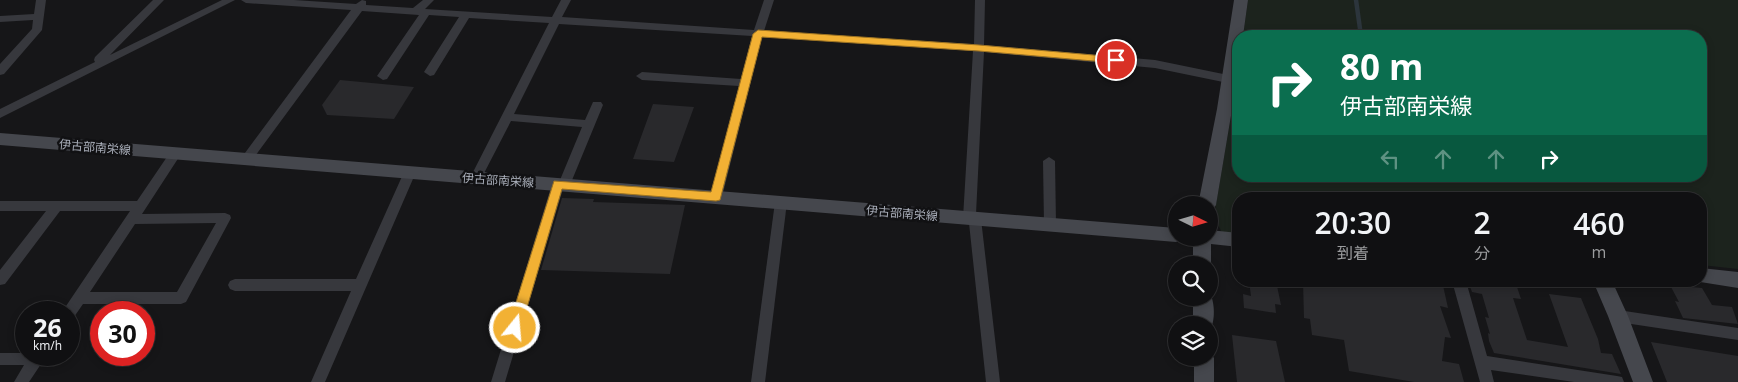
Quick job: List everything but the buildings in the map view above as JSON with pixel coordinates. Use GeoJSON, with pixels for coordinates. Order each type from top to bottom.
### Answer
{"type":"FeatureCollection","features":[{"type":"Feature","properties":{"kind":"main road"},"geometry":{"type":"LineString","coordinates":[[1235,30],[1240,0]]}},
{"type":"Feature","properties":{"kind":"main road"},"geometry":{"type":"LineString","coordinates":[[1209,196],[1225,109],[1232,53]]}},
{"type":"Feature","properties":{"kind":"main road","name":"伊古部南栄線"},"geometry":{"type":"LineString","coordinates":[[0,140],[1168,234]]}},
{"type":"Feature","properties":{"kind":"main road"},"geometry":{"type":"LineString","coordinates":[[1218,239],[1232,240]]}},
{"type":"Feature","properties":{"kind":"main road"},"geometry":{"type":"LineString","coordinates":[[1707,277],[1738,280]]}},
{"type":"Feature","properties":{"kind":"main road"},"geometry":{"type":"LineString","coordinates":[[1605,287],[1643,382]]}},
{"type":"Feature","properties":{"kind":"main road"},"geometry":{"type":"LineString","coordinates":[[1204,366],[1204,382]]}},
{"type":"Feature","properties":{"kind":"street"},"geometry":{"type":"LineString","coordinates":[[0,71],[37,30],[41,0]]}},
{"type":"Feature","properties":{"kind":"street"},"geometry":{"type":"LineString","coordinates":[[90,68],[159,0]]}},
{"type":"Feature","properties":{"kind":"street"},"geometry":{"type":"LineString","coordinates":[[0,114],[230,0]]}},
{"type":"Feature","properties":{"kind":"street"},"geometry":{"type":"LineString","coordinates":[[246,0],[362,4],[426,12],[979,48],[1155,64],[1228,79]]}},
{"type":"Feature","properties":{"kind":"street"},"geometry":{"type":"LineString","coordinates":[[415,11],[429,0]]}},
{"type":"Feature","properties":{"kind":"street"},"geometry":{"type":"LineString","coordinates":[[476,178],[566,0]]}},
{"type":"Feature","properties":{"kind":"street"},"geometry":{"type":"LineString","coordinates":[[716,197],[758,34],[769,0]]}},
{"type":"Feature","properties":{"kind":"street"},"geometry":{"type":"LineString","coordinates":[[980,0],[972,219],[993,382]]}},
{"type":"Feature","properties":{"kind":"street"},"geometry":{"type":"LineString","coordinates":[[246,160],[362,4]]}},
{"type":"Feature","properties":{"kind":"street"},"geometry":{"type":"LineString","coordinates":[[383,76],[426,12]]}},
{"type":"Feature","properties":{"kind":"street"},"geometry":{"type":"LineString","coordinates":[[430,72],[466,14]]}},
{"type":"Feature","properties":{"kind":"street"},"geometry":{"type":"LineString","coordinates":[[0,18],[38,17]]}},
{"type":"Feature","properties":{"kind":"street"},"geometry":{"type":"LineString","coordinates":[[642,76],[745,83]]}},
{"type":"Feature","properties":{"kind":"street"},"geometry":{"type":"LineString","coordinates":[[498,382],[561,185],[598,105]]}},
{"type":"Feature","properties":{"kind":"street"},"geometry":{"type":"LineString","coordinates":[[507,116],[578,122],[589,125]]}},
{"type":"Feature","properties":{"kind":"street"},"geometry":{"type":"LineString","coordinates":[[77,301],[175,154]]}},
{"type":"Feature","properties":{"kind":"street"},"geometry":{"type":"LineString","coordinates":[[1049,160],[1050,225]]}},
{"type":"Feature","properties":{"kind":"street"},"geometry":{"type":"LineString","coordinates":[[318,382],[410,172]]}},
{"type":"Feature","properties":{"kind":"street"},"geometry":{"type":"LineString","coordinates":[[758,382],[781,202]]}},
{"type":"Feature","properties":{"kind":"street"},"geometry":{"type":"LineString","coordinates":[[0,206],[142,206]]}},
{"type":"Feature","properties":{"kind":"street"},"geometry":{"type":"LineString","coordinates":[[0,280],[56,206]]}},
{"type":"Feature","properties":{"kind":"street"},"geometry":{"type":"LineString","coordinates":[[79,298],[180,298],[226,218],[133,219]]}},
{"type":"Feature","properties":{"kind":"street"},"geometry":{"type":"LineString","coordinates":[[235,284],[361,284]]}},
{"type":"Feature","properties":{"kind":"street"},"geometry":{"type":"LineString","coordinates":[[1461,287],[1487,382]]}},
{"type":"Feature","properties":{"kind":"street"},"geometry":{"type":"LineString","coordinates":[[1618,316],[1738,334]]}},
{"type":"Feature","properties":{"kind":"street"},"geometry":{"type":"LineString","coordinates":[[0,359],[15,358]]}},
{"type":"Feature","properties":{"kind":"street"},"geometry":{"type":"LineString","coordinates":[[1482,362],[1618,382]]}},
{"type":"Feature","properties":{"kind":"street"},"geometry":{"type":"LineString","coordinates":[[21,382],[32,366]]}},
{"type":"Feature","properties":{"kind":"shaded area"},"geometry":{"type":"Polygon","coordinates":[[[1248,0],[1738,0],[1738,269],[1707,266],[1707,192],[1232,192],[1232,234],[1222,233],[1218,224],[1217,196],[1232,110],[1232,182],[1707,182],[1707,30],[1244,30],[1248,0]]]}},
{"type":"Feature","properties":{"kind":"waterway"},"geometry":{"type":"LineString","coordinates":[[1356,0],[1360,30]]}},
{"type":"Feature","properties":{"kind":"route"},"geometry":{"type":"LineString","coordinates":[[515,328],[558,184],[716,197],[758,34],[979,48],[1116,60]]}}]}
